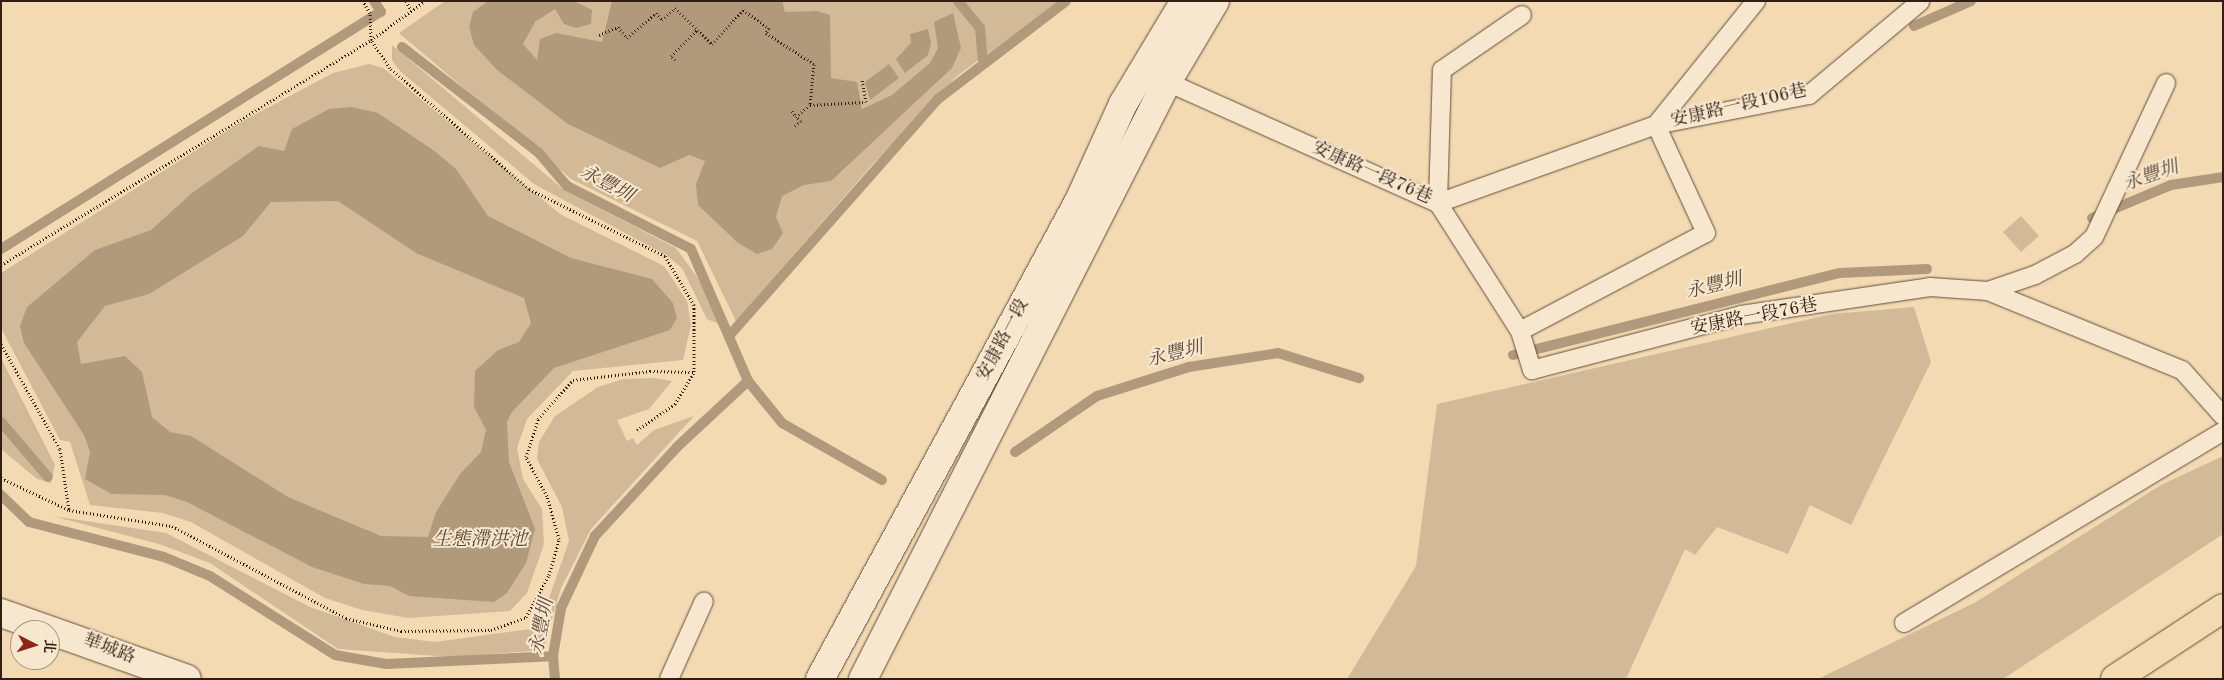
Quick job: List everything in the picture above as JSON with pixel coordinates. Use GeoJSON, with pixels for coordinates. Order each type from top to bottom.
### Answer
{"type":"FeatureCollection","features":[{"type":"Feature","properties":{"kind":"highway"},"geometry":{"type":"LineString","coordinates":[[2115,679],[2223,608]]}},
{"type":"Feature","properties":{"kind":"main road","name":"安康路一段"},"geometry":{"type":"LineString","coordinates":[[820,679],[1078,201],[1123,104],[1185,1]]}},
{"type":"Feature","properties":{"kind":"main road","name":"安康路一段"},"geometry":{"type":"LineString","coordinates":[[863,679],[1167,82],[1215,1]]}},
{"type":"Feature","properties":{"kind":"main road","name":"華城路"},"geometry":{"type":"LineString","coordinates":[[1,613],[187,679]]}},
{"type":"Feature","properties":{"kind":"lane","name":"安康路一段106巷"},"geometry":{"type":"LineString","coordinates":[[1656,125],[1756,1]]}},
{"type":"Feature","properties":{"kind":"lane","name":"安康路一段106巷"},"geometry":{"type":"LineString","coordinates":[[1656,125],[1809,95],[1920,2]]}},
{"type":"Feature","properties":{"kind":"lane"},"geometry":{"type":"LineString","coordinates":[[1521,336],[1706,233],[1656,125],[1438,203],[1442,70],[1522,15]]}},
{"type":"Feature","properties":{"kind":"lane","name":"安康路一段76巷"},"geometry":{"type":"LineString","coordinates":[[1167,82],[1438,203],[1521,336],[1532,370],[1741,315],[1930,287],[1988,292],[2182,370],[2223,416]]}},
{"type":"Feature","properties":{"kind":"lane","name":"安康路一段76巷"},"geometry":{"type":"LineString","coordinates":[[1988,292],[2035,275],[2075,254],[2094,237],[2166,83]]}},
{"type":"Feature","properties":{"kind":"lane"},"geometry":{"type":"LineString","coordinates":[[1904,622],[2223,431]]}},
{"type":"Feature","properties":{"kind":"lane"},"geometry":{"type":"LineString","coordinates":[[669,679],[704,601]]}},
{"type":"Feature","properties":{"kind":"path"},"geometry":{"type":"LineString","coordinates":[[363,1],[370,13],[371,40],[390,68],[529,189],[665,256],[694,305],[694,372],[675,404],[637,430]]}},
{"type":"Feature","properties":{"kind":"path"},"geometry":{"type":"LineString","coordinates":[[406,1],[411,10]]}},
{"type":"Feature","properties":{"kind":"path"},"geometry":{"type":"LineString","coordinates":[[1,265],[371,40],[425,1]]}},
{"type":"Feature","properties":{"kind":"path"},"geometry":{"type":"LineString","coordinates":[[599,35],[618,27],[627,38],[656,13],[662,20],[675,8],[712,44],[742,10],[769,28],[766,33],[814,64],[810,105]]}},
{"type":"Feature","properties":{"kind":"path"},"geometry":{"type":"LineString","coordinates":[[675,60],[671,56],[698,30]]}},
{"type":"Feature","properties":{"kind":"path"},"geometry":{"type":"LineString","coordinates":[[796,116],[810,105],[866,102],[862,80]]}},
{"type":"Feature","properties":{"kind":"path"},"geometry":{"type":"LineString","coordinates":[[792,111],[801,121],[795,126]]}},
{"type":"Feature","properties":{"kind":"path"},"geometry":{"type":"LineString","coordinates":[[1,344],[60,449],[70,510]]}},
{"type":"Feature","properties":{"kind":"path"},"geometry":{"type":"LineString","coordinates":[[1,478],[70,510],[172,526],[346,618],[401,631],[491,630],[526,617],[549,575],[559,539],[547,496],[526,456],[538,419],[573,380],[650,370],[694,372]]}},
{"type":"Feature","properties":{"kind":"shaded area"},"geometry":{"type":"Polygon","coordinates":[[[445,1],[1070,1],[992,59],[988,53],[957,76],[871,166],[736,321],[697,241],[571,179],[399,33],[445,1]]]}},
{"type":"Feature","properties":{"kind":"shaded area"},"geometry":{"type":"Polygon","coordinates":[[[392,45],[564,190],[676,248],[703,285],[719,324],[707,319],[682,268],[666,255],[534,184],[400,71],[392,60],[392,45]]]}},
{"type":"Feature","properties":{"kind":"shaded area"},"geometry":{"type":"Polygon","coordinates":[[[369,64],[383,68],[560,214],[664,266],[687,301],[691,325],[683,360],[573,371],[527,419],[517,448],[523,479],[542,509],[544,544],[527,593],[510,611],[408,618],[362,610],[325,598],[191,522],[163,513],[90,505],[70,442],[60,440],[1,328],[1,273],[241,122],[333,73],[369,64]]]}},
{"type":"Feature","properties":{"kind":"shaded area"},"geometry":{"type":"Polygon","coordinates":[[[2021,216],[2039,236],[2021,252],[2003,232],[2021,216]]]}},
{"type":"Feature","properties":{"kind":"shaded area"},"geometry":{"type":"Polygon","coordinates":[[[1914,307],[1931,362],[1851,525],[1810,505],[1788,554],[1717,527],[1695,555],[1685,549],[1626,679],[1347,679],[1416,566],[1437,404],[1832,314],[1914,307]]]}},
{"type":"Feature","properties":{"kind":"shaded area"},"geometry":{"type":"Polygon","coordinates":[[[1,358],[55,465],[51,483],[37,479],[1,449],[1,358]]]}},
{"type":"Feature","properties":{"kind":"shaded area"},"geometry":{"type":"Polygon","coordinates":[[[653,378],[672,381],[649,409],[617,420],[627,441],[633,438],[637,445],[654,430],[694,416],[591,529],[561,588],[543,650],[452,657],[338,649],[210,563],[159,544],[52,516],[166,533],[310,607],[395,637],[435,642],[530,629],[543,615],[569,541],[562,507],[537,459],[539,442],[555,416],[598,387],[623,379],[653,378]]]}},
{"type":"Feature","properties":{"kind":"shaded area"},"geometry":{"type":"Polygon","coordinates":[[[2223,456],[2223,534],[2003,679],[1818,679],[1976,602],[2161,485],[2223,456]]]}},
{"type":"Feature","properties":{"kind":"water"},"geometry":{"type":"Polygon","coordinates":[[[488,1],[574,1],[592,10],[591,24],[576,28],[564,24],[555,9],[535,22],[523,44],[537,60],[540,39],[556,33],[602,42],[612,1],[782,1],[785,12],[817,11],[830,15],[831,78],[857,82],[862,109],[892,95],[930,63],[938,48],[934,22],[953,13],[961,48],[952,68],[831,181],[804,185],[782,196],[776,217],[783,233],[772,249],[757,254],[738,243],[698,205],[696,184],[705,161],[689,155],[660,168],[568,124],[497,70],[474,45],[469,27],[473,12],[488,1]]]}},
{"type":"Feature","properties":{"kind":"water"},"geometry":{"type":"Polygon","coordinates":[[[928,29],[931,43],[928,55],[905,73],[896,59],[911,43],[910,34],[928,29]]]}},
{"type":"Feature","properties":{"kind":"water"},"geometry":{"type":"Polygon","coordinates":[[[889,64],[899,78],[870,100],[865,82],[889,64]]]}},
{"type":"Feature","properties":{"kind":"water","name":"生態滯洪池"},"geometry":{"type":"Polygon","coordinates":[[[352,107],[378,113],[433,150],[456,169],[488,216],[571,258],[652,279],[673,303],[677,318],[670,330],[554,368],[512,412],[507,422],[509,462],[535,529],[526,563],[507,593],[494,602],[409,596],[390,586],[364,584],[312,567],[187,502],[165,495],[111,494],[85,479],[90,452],[84,435],[24,343],[20,326],[27,307],[95,250],[151,230],[192,193],[259,146],[284,151],[292,129],[329,109],[352,107]],[[338,201],[271,202],[243,236],[149,294],[105,306],[77,342],[81,364],[125,356],[142,372],[152,417],[170,432],[191,436],[288,497],[381,536],[428,537],[436,512],[460,474],[481,452],[486,430],[474,407],[475,371],[498,350],[519,342],[531,323],[524,298],[416,253],[338,201]]]}},
{"type":"Feature","properties":{"kind":"waterway"},"geometry":{"type":"LineString","coordinates":[[1,249],[381,12],[374,1]]}},
{"type":"Feature","properties":{"kind":"waterway"},"geometry":{"type":"LineString","coordinates":[[958,1],[980,28],[983,61]]}},
{"type":"Feature","properties":{"kind":"waterway"},"geometry":{"type":"LineString","coordinates":[[729,336],[938,99],[1066,1]]}},
{"type":"Feature","properties":{"kind":"waterway"},"geometry":{"type":"LineString","coordinates":[[1914,26],[1971,1]]}},
{"type":"Feature","properties":{"kind":"waterway","name":"永豐圳"},"geometry":{"type":"LineString","coordinates":[[402,47],[538,152],[567,186],[691,249],[748,381],[782,423],[882,480]]}},
{"type":"Feature","properties":{"kind":"waterway","name":"永豐圳"},"geometry":{"type":"LineString","coordinates":[[2092,218],[2171,185],[2223,177]]}},
{"type":"Feature","properties":{"kind":"waterway","name":"永豐圳"},"geometry":{"type":"LineString","coordinates":[[1513,355],[1840,273],[1927,269]]}},
{"type":"Feature","properties":{"kind":"waterway","name":"永豐圳"},"geometry":{"type":"LineString","coordinates":[[1015,452],[1097,396],[1189,367],[1278,353],[1359,378]]}},
{"type":"Feature","properties":{"kind":"waterway","name":"永豐圳"},"geometry":{"type":"LineString","coordinates":[[555,679],[553,656],[561,608],[595,536],[677,447],[748,381]]}},
{"type":"Feature","properties":{"kind":"waterway"},"geometry":{"type":"LineString","coordinates":[[1,422],[48,477]]}},
{"type":"Feature","properties":{"kind":"waterway"},"geometry":{"type":"LineString","coordinates":[[1,495],[29,522],[164,557],[210,576],[335,655],[386,664],[553,656]]}}]}
